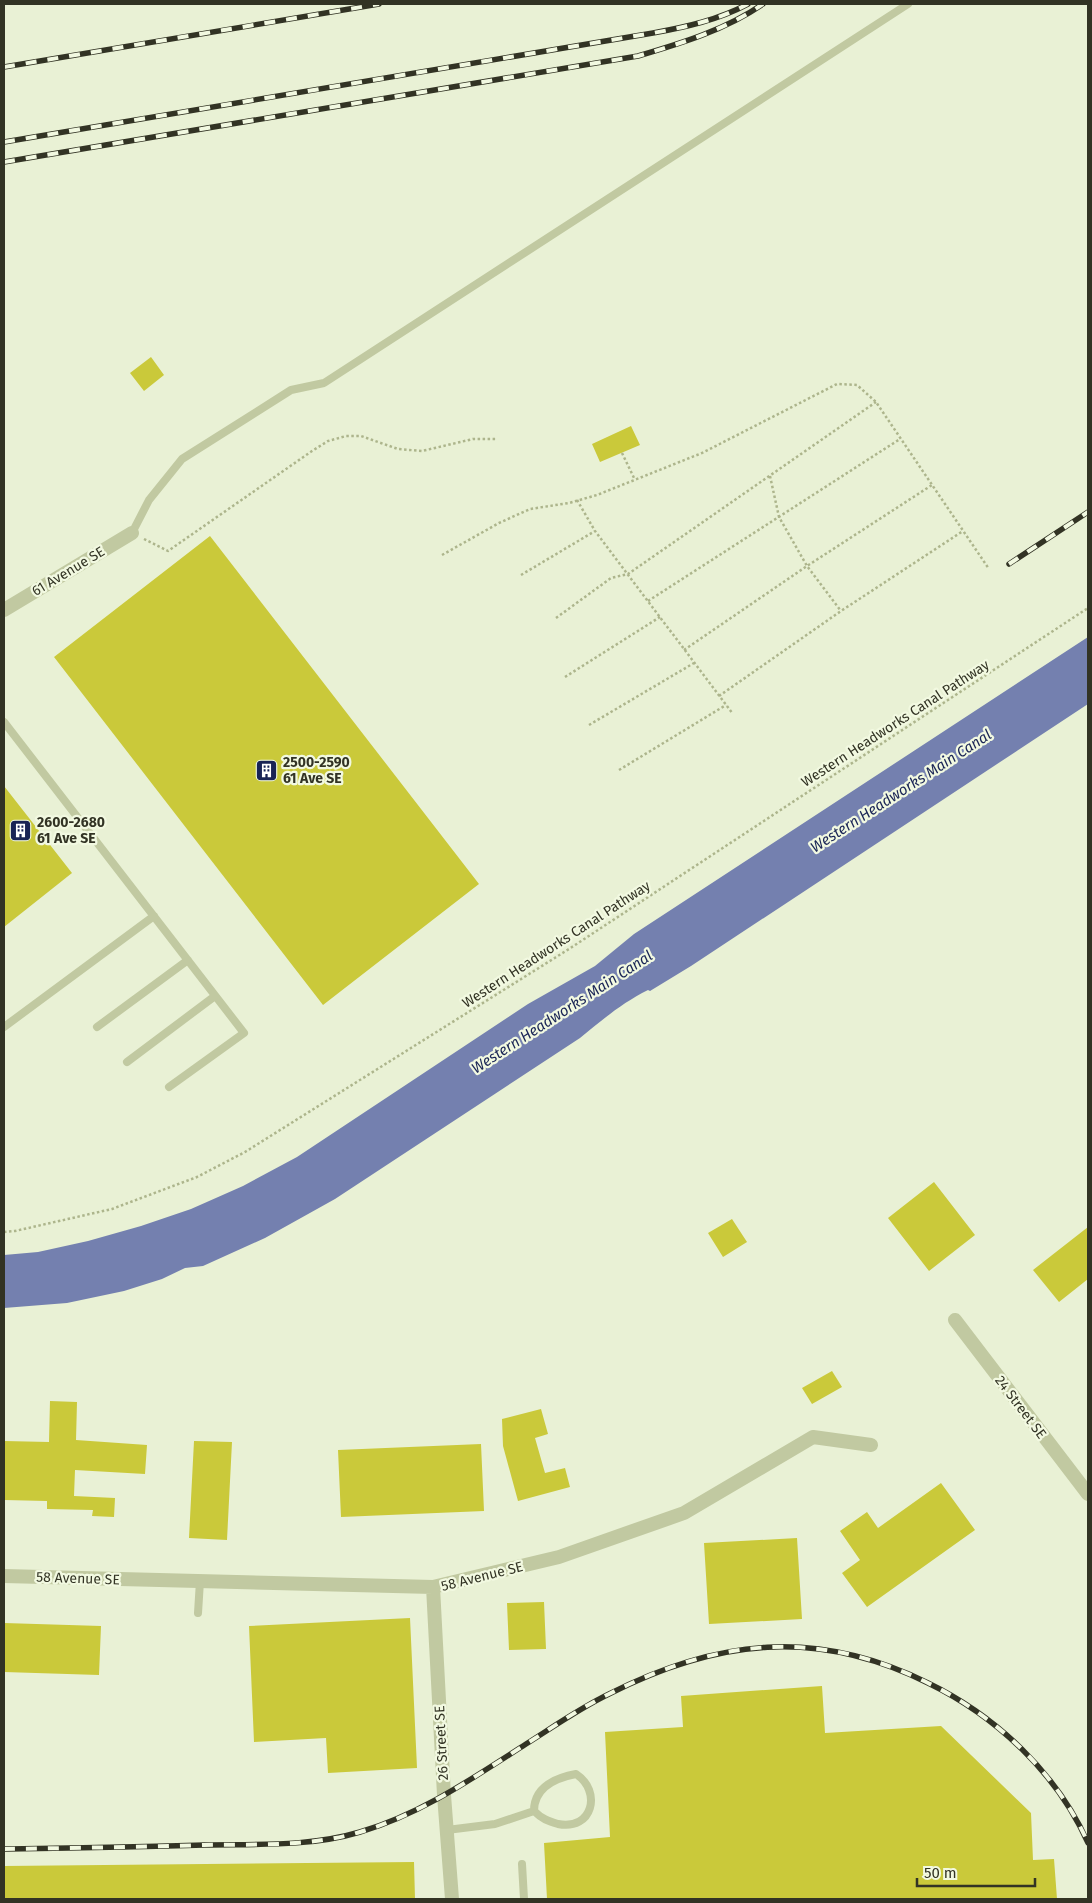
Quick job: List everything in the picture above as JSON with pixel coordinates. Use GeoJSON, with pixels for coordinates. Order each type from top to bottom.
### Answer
{"type":"FeatureCollection","features":[{"type":"Feature","properties":{"kind":"street","name":"61 Avenue SE"},"geometry":{"type":"LineString","coordinates":[[4,610],[132,533]]}},
{"type":"Feature","properties":{"kind":"street","name":"24 Street SE"},"geometry":{"type":"LineString","coordinates":[[954,1320],[1088,1494]]}},
{"type":"Feature","properties":{"kind":"street","name":"58 Avenue SE"},"geometry":{"type":"LineString","coordinates":[[4,1576],[433,1588],[559,1557],[684,1513],[813,1437],[871,1445]]}},
{"type":"Feature","properties":{"kind":"street","name":"26 Street SE"},"geometry":{"type":"LineString","coordinates":[[433,1588],[452,1899]]}},
{"type":"Feature","properties":{"kind":"lane"},"geometry":{"type":"LineString","coordinates":[[132,533],[149,500],[182,459],[291,390],[324,383],[908,4]]}},
{"type":"Feature","properties":{"kind":"lane"},"geometry":{"type":"LineString","coordinates":[[4,722],[244,1033],[169,1087]]}},
{"type":"Feature","properties":{"kind":"lane"},"geometry":{"type":"LineString","coordinates":[[4,1027],[154,916]]}},
{"type":"Feature","properties":{"kind":"lane"},"geometry":{"type":"LineString","coordinates":[[96,1027],[188,960]]}},
{"type":"Feature","properties":{"kind":"lane"},"geometry":{"type":"LineString","coordinates":[[128,1062],[215,996]]}},
{"type":"Feature","properties":{"kind":"lane"},"geometry":{"type":"LineString","coordinates":[[198,1613],[200,1581]]}},
{"type":"Feature","properties":{"kind":"lane"},"geometry":{"type":"LineString","coordinates":[[576,1774],[588,1784],[591,1798],[590,1808],[584,1820],[576,1824],[566,1825],[549,1822],[541,1818],[534,1811],[534,1802],[540,1793],[548,1784],[560,1777],[576,1774]]}},
{"type":"Feature","properties":{"kind":"lane"},"geometry":{"type":"LineString","coordinates":[[447,1830],[494,1824],[534,1811]]}},
{"type":"Feature","properties":{"kind":"lane"},"geometry":{"type":"LineString","coordinates":[[522,1864],[524,1899]]}},
{"type":"Feature","properties":{"kind":"path"},"geometry":{"type":"LineString","coordinates":[[442,555],[530,508],[597,495],[702,453],[837,384],[857,385],[876,402],[989,569]]}},
{"type":"Feature","properties":{"kind":"path"},"geometry":{"type":"LineString","coordinates":[[556,618],[610,578],[628,574],[876,402]]}},
{"type":"Feature","properties":{"kind":"path"},"geometry":{"type":"LineString","coordinates":[[132,533],[168,551],[312,451],[328,441],[346,436],[361,436],[398,449],[422,451],[473,439],[496,439]]}},
{"type":"Feature","properties":{"kind":"path"},"geometry":{"type":"LineString","coordinates":[[648,602],[900,439]]}},
{"type":"Feature","properties":{"kind":"path"},"geometry":{"type":"LineString","coordinates":[[622,452],[635,480]]}},
{"type":"Feature","properties":{"kind":"path"},"geometry":{"type":"LineString","coordinates":[[770,476],[779,517],[807,566],[841,612]]}},
{"type":"Feature","properties":{"kind":"path"},"geometry":{"type":"LineString","coordinates":[[684,650],[807,566],[932,485]]}},
{"type":"Feature","properties":{"kind":"path"},"geometry":{"type":"LineString","coordinates":[[577,500],[595,531],[733,714]]}},
{"type":"Feature","properties":{"kind":"path"},"geometry":{"type":"LineString","coordinates":[[521,575],[595,531]]}},
{"type":"Feature","properties":{"kind":"path"},"geometry":{"type":"LineString","coordinates":[[719,696],[963,531]]}},
{"type":"Feature","properties":{"kind":"path","name":"Western Headworks Canal Pathway"},"geometry":{"type":"LineString","coordinates":[[4,1232],[112,1209],[197,1177],[245,1152],[569,949],[1088,608]]}},
{"type":"Feature","properties":{"kind":"path"},"geometry":{"type":"LineString","coordinates":[[565,677],[660,617]]}},
{"type":"Feature","properties":{"kind":"path"},"geometry":{"type":"LineString","coordinates":[[590,725],[694,663]]}},
{"type":"Feature","properties":{"kind":"path"},"geometry":{"type":"LineString","coordinates":[[619,770],[726,706]]}},
{"type":"Feature","properties":{"kind":"water","name":"Western Headworks Main Canal"},"geometry":{"type":"Polygon","coordinates":[[[1088,637],[1088,704],[691,966],[650,991],[648,990],[630,1000],[580,1038],[335,1199],[265,1238],[203,1266],[185,1268],[162,1279],[124,1291],[67,1303],[4,1308],[4,1255],[38,1252],[88,1241],[141,1226],[191,1209],[243,1186],[297,1157],[528,1004],[595,966],[634,934],[1088,637]]]}},
{"type":"Feature","properties":{"kind":"building"},"geometry":{"type":"Polygon","coordinates":[[[151,357],[164,375],[144,391],[130,373],[151,357]]]}},
{"type":"Feature","properties":{"kind":"building"},"geometry":{"type":"Polygon","coordinates":[[[631,426],[640,445],[600,462],[592,444],[631,426]]]}},
{"type":"Feature","properties":{"kind":"building","name":"2500-2590 61 Ave SE"},"geometry":{"type":"Polygon","coordinates":[[[210,536],[479,884],[323,1005],[54,657],[210,536]]]}},
{"type":"Feature","properties":{"kind":"building","name":"2600-2680 61 Ave SE"},"geometry":{"type":"Polygon","coordinates":[[[4,786],[72,873],[4,927],[4,786]]]}},
{"type":"Feature","properties":{"kind":"building"},"geometry":{"type":"Polygon","coordinates":[[[934,1182],[975,1235],[929,1271],[888,1218],[934,1182]]]}},
{"type":"Feature","properties":{"kind":"building"},"geometry":{"type":"Polygon","coordinates":[[[732,1219],[747,1242],[723,1257],[708,1233],[732,1219]]]}},
{"type":"Feature","properties":{"kind":"building"},"geometry":{"type":"Polygon","coordinates":[[[1088,1227],[1088,1279],[1059,1302],[1033,1270],[1088,1227]]]}},
{"type":"Feature","properties":{"kind":"building"},"geometry":{"type":"Polygon","coordinates":[[[832,1371],[842,1387],[812,1404],[802,1388],[832,1371]]]}},
{"type":"Feature","properties":{"kind":"building"},"geometry":{"type":"Polygon","coordinates":[[[50,1401],[77,1402],[76,1440],[147,1445],[145,1474],[75,1470],[74,1496],[115,1498],[114,1517],[92,1516],[93,1510],[47,1509],[47,1501],[4,1500],[4,1441],[49,1442],[50,1401]]]}},
{"type":"Feature","properties":{"kind":"building"},"geometry":{"type":"Polygon","coordinates":[[[541,1409],[548,1434],[535,1438],[545,1473],[565,1468],[570,1487],[518,1501],[503,1446],[502,1419],[541,1409]]]}},
{"type":"Feature","properties":{"kind":"building"},"geometry":{"type":"Polygon","coordinates":[[[194,1441],[232,1442],[227,1540],[189,1538],[194,1441]]]}},
{"type":"Feature","properties":{"kind":"building"},"geometry":{"type":"Polygon","coordinates":[[[481,1444],[484,1511],[341,1517],[338,1450],[481,1444]]]}},
{"type":"Feature","properties":{"kind":"building"},"geometry":{"type":"Polygon","coordinates":[[[941,1483],[975,1530],[867,1607],[842,1573],[860,1560],[840,1531],[867,1512],[878,1528],[941,1483]]]}},
{"type":"Feature","properties":{"kind":"building"},"geometry":{"type":"Polygon","coordinates":[[[797,1538],[802,1619],[709,1624],[704,1543],[797,1538]]]}},
{"type":"Feature","properties":{"kind":"building"},"geometry":{"type":"Polygon","coordinates":[[[544,1602],[546,1649],[509,1650],[507,1603],[544,1602]]]}},
{"type":"Feature","properties":{"kind":"building"},"geometry":{"type":"Polygon","coordinates":[[[410,1618],[417,1768],[328,1773],[326,1738],[254,1742],[249,1626],[410,1618]]]}},
{"type":"Feature","properties":{"kind":"building"},"geometry":{"type":"Polygon","coordinates":[[[4,1623],[101,1626],[99,1675],[4,1672],[4,1623]]]}},
{"type":"Feature","properties":{"kind":"building"},"geometry":{"type":"Polygon","coordinates":[[[822,1686],[825,1733],[941,1726],[1031,1813],[1033,1860],[1054,1859],[1057,1899],[547,1899],[544,1843],[610,1837],[605,1732],[683,1727],[681,1696],[822,1686]]]}},
{"type":"Feature","properties":{"kind":"building"},"geometry":{"type":"Polygon","coordinates":[[[414,1862],[415,1899],[4,1899],[4,1866],[414,1862]]]}},
{"type":"Feature","properties":{"kind":"railway"},"geometry":{"type":"LineString","coordinates":[[4,67],[379,4]]}},
{"type":"Feature","properties":{"kind":"railway"},"geometry":{"type":"LineString","coordinates":[[4,142],[653,33],[702,22],[737,10],[748,4]]}},
{"type":"Feature","properties":{"kind":"railway"},"geometry":{"type":"LineString","coordinates":[[4,162],[638,56],[687,41],[734,21],[763,4]]}},
{"type":"Feature","properties":{"kind":"railway"},"geometry":{"type":"LineString","coordinates":[[1009,564],[1088,512]]}},
{"type":"Feature","properties":{"kind":"railway"},"geometry":{"type":"LineString","coordinates":[[4,1849],[283,1844],[322,1840],[360,1832],[404,1815],[446,1794],[588,1705],[649,1675],[689,1661],[728,1652],[767,1647],[807,1648],[847,1654],[887,1665],[953,1696],[1000,1730],[1042,1770],[1075,1817],[1088,1843]]}},
{"type":"Feature","properties":{"kind":"place","name":"2500-2590 61 Ave SE"},"geometry":{"type":"Point","coordinates":[267,770]}},
{"type":"Feature","properties":{"kind":"place","name":"2600-2680 61 Ave SE"},"geometry":{"type":"Point","coordinates":[21,830]}}]}
